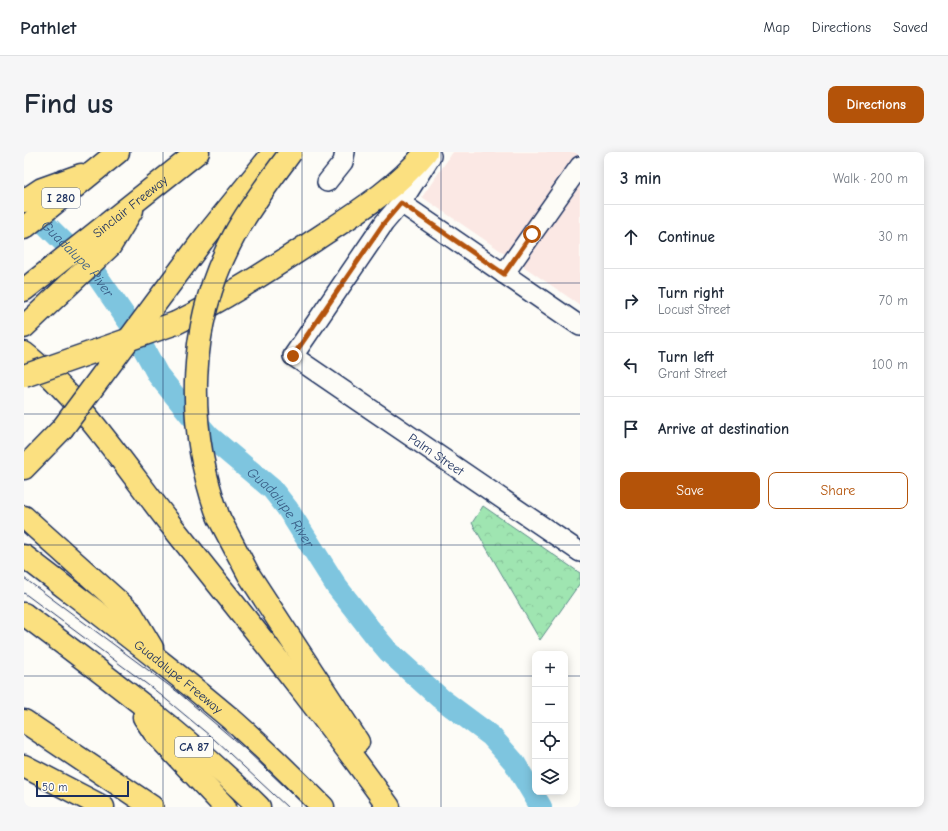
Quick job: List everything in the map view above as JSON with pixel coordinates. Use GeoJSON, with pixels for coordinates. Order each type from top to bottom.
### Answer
{"type":"FeatureCollection","features":[{"type":"Feature","properties":{"kind":"highway","name":"I 280"},"geometry":{"type":"LineString","coordinates":[[24,228],[118,152]]}},
{"type":"Feature","properties":{"kind":"highway","name":"Sinclair Freeway"},"geometry":{"type":"LineString","coordinates":[[24,290],[198,152]]}},
{"type":"Feature","properties":{"kind":"highway"},"geometry":{"type":"LineString","coordinates":[[24,468],[43,451],[71,419],[202,241],[274,152]]}},
{"type":"Feature","properties":{"kind":"highway"},"geometry":{"type":"LineString","coordinates":[[292,152],[262,192],[235,233],[216,274],[203,319],[196,363],[195,408],[197,431],[205,475],[219,518],[249,575],[399,807]]}},
{"type":"Feature","properties":{"kind":"highway"},"geometry":{"type":"LineString","coordinates":[[24,376],[176,323],[249,283],[369,205],[402,178],[426,152]]}},
{"type":"Feature","properties":{"kind":"highway"},"geometry":{"type":"LineString","coordinates":[[24,201],[42,189],[97,169]]}},
{"type":"Feature","properties":{"kind":"highway"},"geometry":{"type":"LineString","coordinates":[[24,327],[110,246],[138,199]]}},
{"type":"Feature","properties":{"kind":"highway"},"geometry":{"type":"LineString","coordinates":[[24,353],[46,373],[86,416],[302,691],[389,807]]}},
{"type":"Feature","properties":{"kind":"highway"},"geometry":{"type":"LineString","coordinates":[[24,517],[131,613],[159,660]]}},
{"type":"Feature","properties":{"kind":"highway","name":"Guadalupe Freeway"},"geometry":{"type":"LineString","coordinates":[[24,556],[159,660],[232,720],[323,807]]}},
{"type":"Feature","properties":{"kind":"highway","name":"CA 87"},"geometry":{"type":"LineString","coordinates":[[24,614],[126,691],[205,756],[259,807]]}},
{"type":"Feature","properties":{"kind":"highway"},"geometry":{"type":"LineString","coordinates":[[126,691],[154,732],[225,807]]}},
{"type":"Feature","properties":{"kind":"highway"},"geometry":{"type":"LineString","coordinates":[[24,721],[152,807]]}},
{"type":"Feature","properties":{"kind":"highway"},"geometry":{"type":"LineString","coordinates":[[24,766],[103,807]]}},
{"type":"Feature","properties":{"kind":"street"},"geometry":{"type":"LineString","coordinates":[[327,182],[343,162],[345,152]]}},
{"type":"Feature","properties":{"kind":"street"},"geometry":{"type":"LineString","coordinates":[[433,152],[401,203],[580,326]]}},
{"type":"Feature","properties":{"kind":"street"},"geometry":{"type":"LineString","coordinates":[[504,274],[580,166]]}},
{"type":"Feature","properties":{"kind":"street","name":"Palm Street"},"geometry":{"type":"LineString","coordinates":[[401,203],[384,223],[293,356],[580,552]]}},
{"type":"Feature","properties":{"kind":"shaded area"},"geometry":{"type":"Polygon","coordinates":[[[453,152],[580,152],[580,305],[422,197],[453,152]]]}},
{"type":"Feature","properties":{"kind":"green space"},"geometry":{"type":"Polygon","coordinates":[[[483,506],[580,573],[580,583],[540,640],[472,523],[483,506]]]}},
{"type":"Feature","properties":{"kind":"waterway","name":"Guadalupe River"},"geometry":{"type":"LineString","coordinates":[[25,204],[95,273],[131,325],[158,375],[193,418],[210,437],[272,489],[287,508],[337,587],[388,651],[440,698],[491,736],[514,762],[541,807]]}},
{"type":"Feature","properties":{"kind":"tram line"},"geometry":{"type":"LineString","coordinates":[[24,578],[179,693],[245,749],[306,807]]}},
{"type":"Feature","properties":{"kind":"tram line"},"geometry":{"type":"LineString","coordinates":[[24,593],[156,691],[215,740],[287,807]]}},
{"type":"Feature","properties":{"kind":"route"},"geometry":{"type":"LineString","coordinates":[[293,356],[384,223],[401,203],[504,274],[532,234]]}}]}
